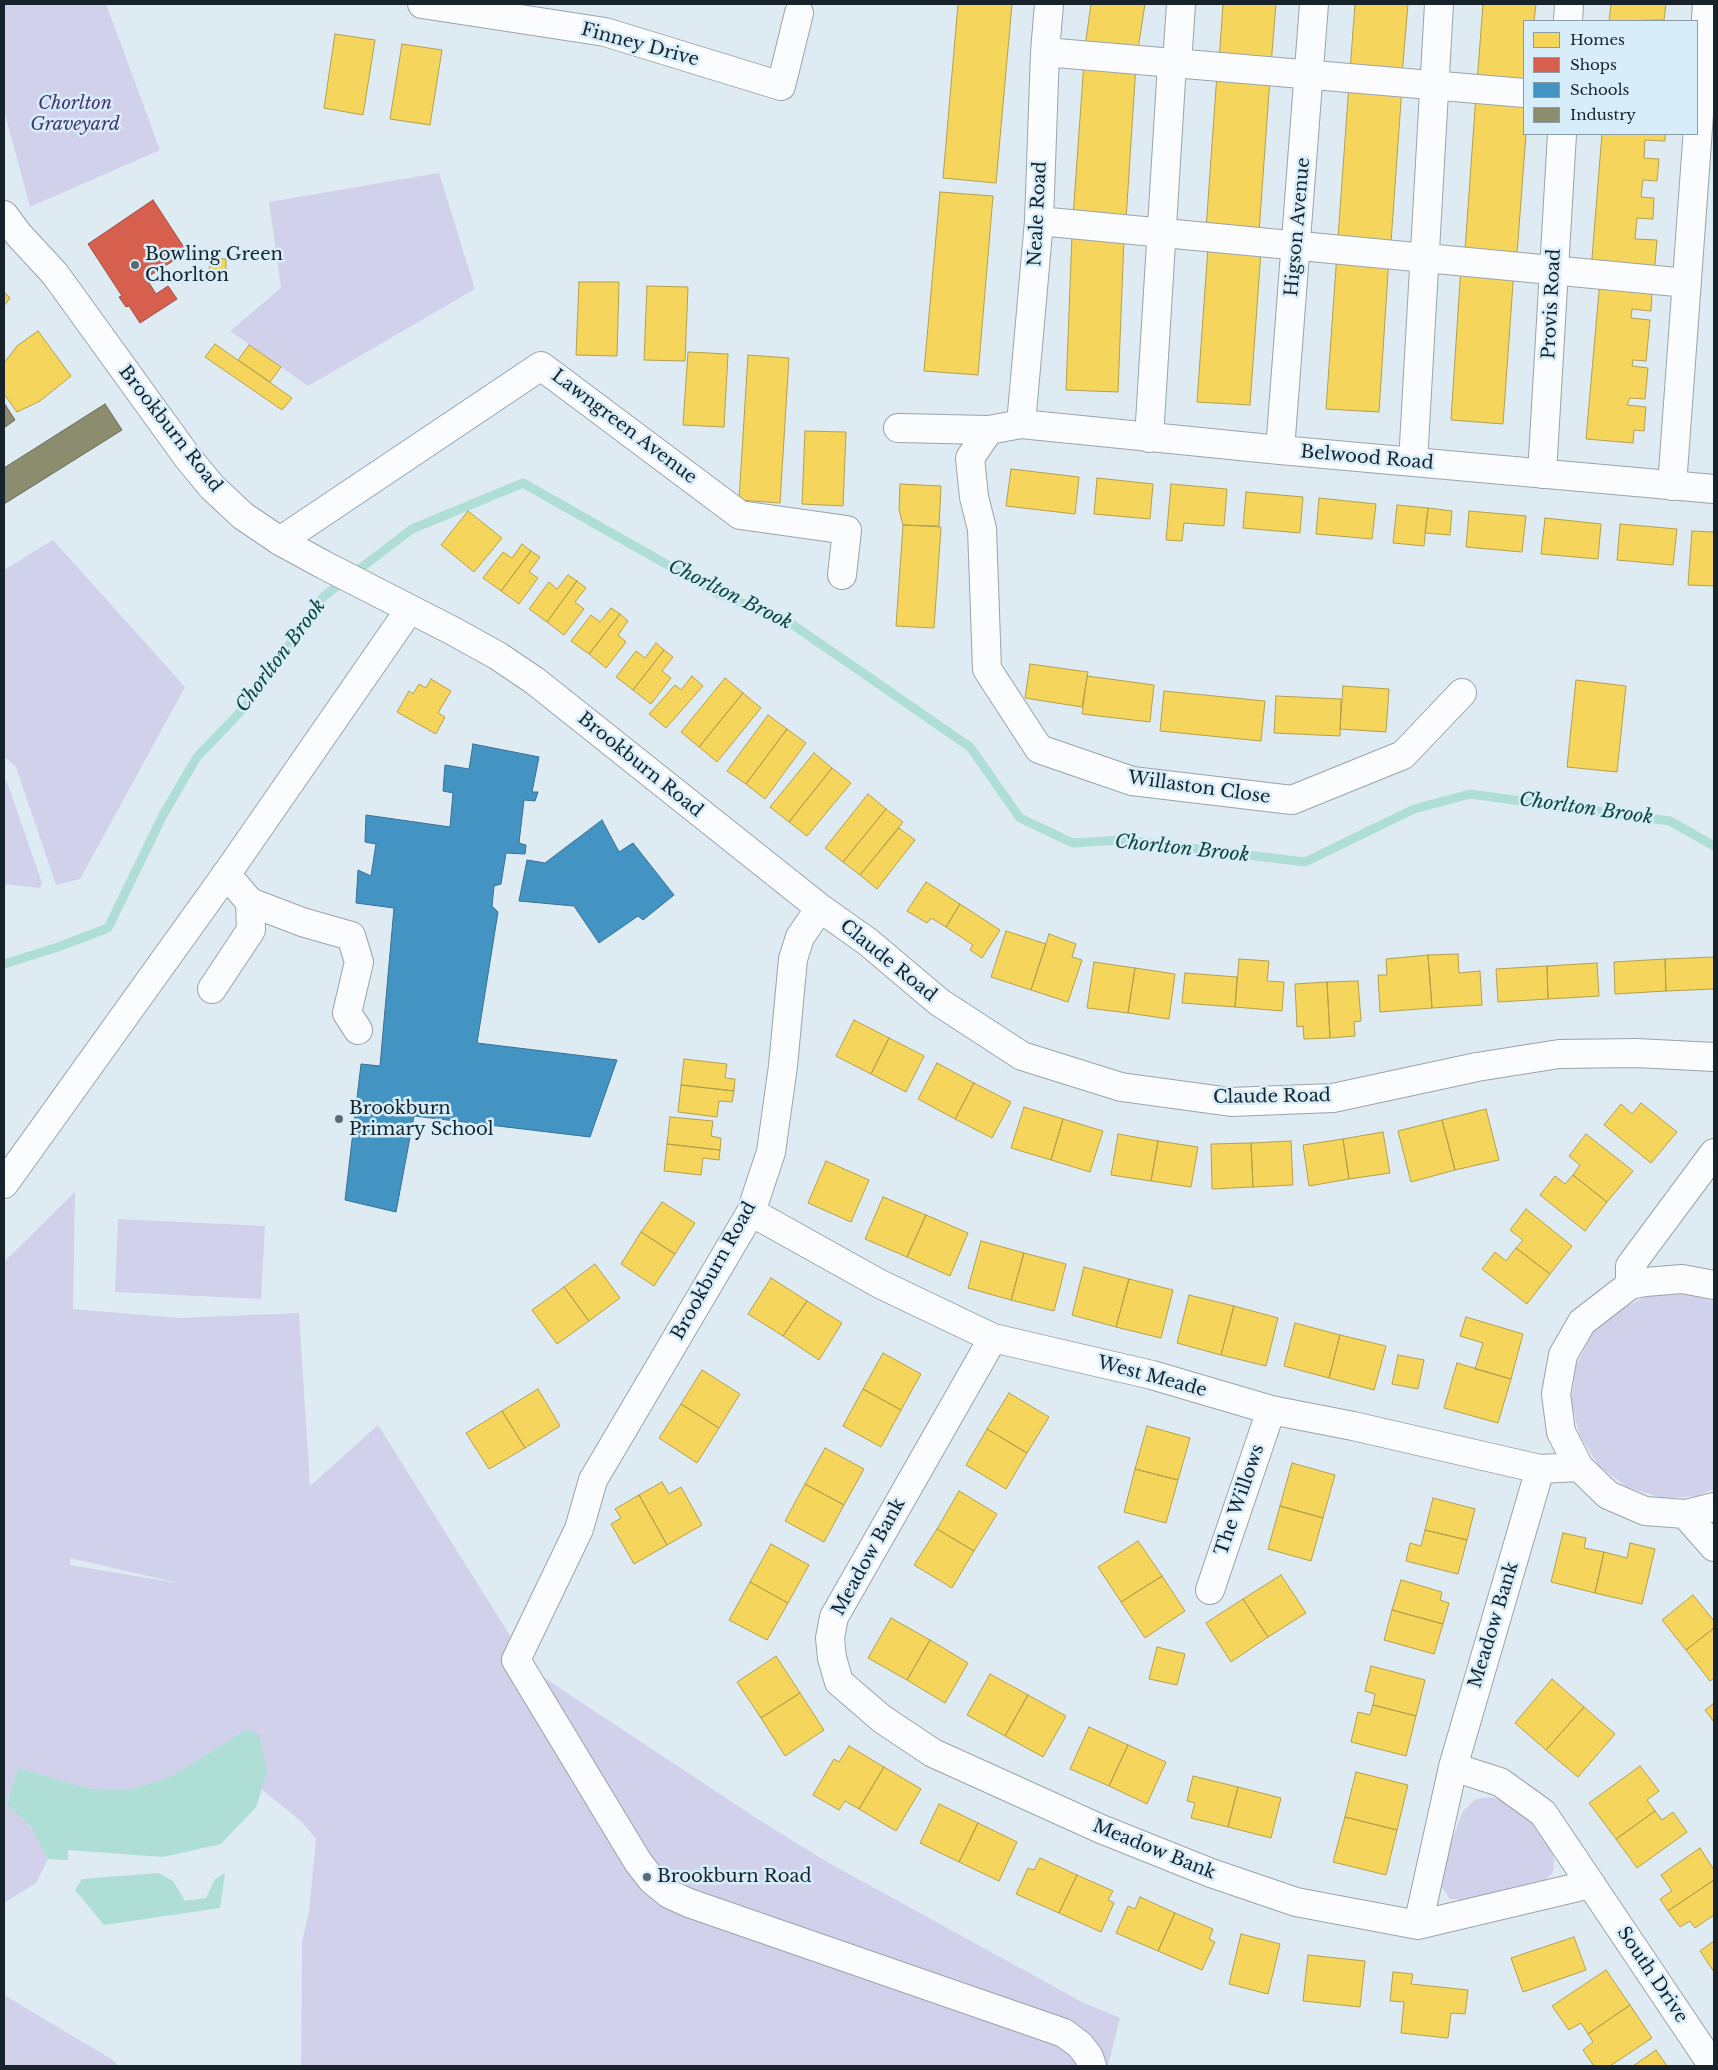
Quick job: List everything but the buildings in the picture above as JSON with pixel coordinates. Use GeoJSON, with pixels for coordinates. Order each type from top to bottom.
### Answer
{"type":"FeatureCollection","features":[{"type":"Feature","properties":{"kind":"street","name":"Finney Drive"},"geometry":{"type":"LineString","coordinates":[[422,4],[605,32],[781,86],[799,13]]}},
{"type":"Feature","properties":{"kind":"street","name":"Neale Road"},"geometry":{"type":"LineString","coordinates":[[1021,424],[1039,221],[1045,52],[1049,4]]}},
{"type":"Feature","properties":{"kind":"street"},"geometry":{"type":"LineString","coordinates":[[1149,438],[1174,64],[1181,4]]}},
{"type":"Feature","properties":{"kind":"street","name":"Higson Avenue"},"geometry":{"type":"LineString","coordinates":[[1280,450],[1314,4]]}},
{"type":"Feature","properties":{"kind":"street"},"geometry":{"type":"LineString","coordinates":[[1413,462],[1439,4]]}},
{"type":"Feature","properties":{"kind":"street"},"geometry":{"type":"LineString","coordinates":[[1568,20],[1569,4]]}},
{"type":"Feature","properties":{"kind":"street"},"geometry":{"type":"LineString","coordinates":[[1698,107],[1707,4]]}},
{"type":"Feature","properties":{"kind":"street"},"geometry":{"type":"LineString","coordinates":[[1045,52],[1174,64],[1310,73],[1523,93]]}},
{"type":"Feature","properties":{"kind":"street","name":"Provis Road"},"geometry":{"type":"LineString","coordinates":[[1542,474],[1562,135]]}},
{"type":"Feature","properties":{"kind":"street"},"geometry":{"type":"LineString","coordinates":[[1672,486],[1696,135]]}},
{"type":"Feature","properties":{"kind":"street","name":"Brookburn Road"},"geometry":{"type":"LineString","coordinates":[[4,215],[18,234],[55,274],[180,448],[212,487],[243,516],[280,541],[328,568],[498,656],[535,682],[820,908],[800,937],[793,959],[783,1066],[771,1152],[751,1212],[594,1480],[580,1529],[516,1660],[638,1862],[652,1880],[669,1894],[688,1903],[1064,2033],[1080,2045],[1089,2057],[1092,2066]]}},
{"type":"Feature","properties":{"kind":"street"},"geometry":{"type":"LineString","coordinates":[[1039,221],[1687,283]]}},
{"type":"Feature","properties":{"kind":"street","name":"Lawngreen Avenue"},"geometry":{"type":"LineString","coordinates":[[280,541],[541,366],[740,514],[846,530],[842,575]]}},
{"type":"Feature","properties":{"kind":"street"},"geometry":{"type":"LineString","coordinates":[[898,428],[988,430],[1021,424]]}},
{"type":"Feature","properties":{"kind":"street","name":"Belwood Road"},"geometry":{"type":"LineString","coordinates":[[1021,424],[1149,438],[1714,490]]}},
{"type":"Feature","properties":{"kind":"street","name":"Willaston Close"},"geometry":{"type":"LineString","coordinates":[[988,430],[970,458],[974,497],[982,529],[987,669],[1039,749],[1132,781],[1292,800],[1403,755],[1462,693]]}},
{"type":"Feature","properties":{"kind":"street"},"geometry":{"type":"LineString","coordinates":[[4,1184],[226,874],[398,603]]}},
{"type":"Feature","properties":{"kind":"street"},"geometry":{"type":"LineString","coordinates":[[226,874],[250,902],[302,922],[351,936],[359,962],[347,1013],[358,1030]]}},
{"type":"Feature","properties":{"kind":"street"},"geometry":{"type":"LineString","coordinates":[[212,989],[251,930],[250,902]]}},
{"type":"Feature","properties":{"kind":"street","name":"Claude Road"},"geometry":{"type":"LineString","coordinates":[[820,908],[868,942],[939,1002],[1022,1056],[1121,1087],[1231,1102],[1333,1098],[1478,1067],[1559,1054],[1636,1053],[1714,1057]]}},
{"type":"Feature","properties":{"kind":"street"},"geometry":{"type":"LineString","coordinates":[[1630,1286],[1630,1266],[1714,1153]]}},
{"type":"Feature","properties":{"kind":"street","name":"West Meade"},"geometry":{"type":"LineString","coordinates":[[751,1212],[880,1284],[993,1338],[1152,1375],[1271,1410],[1353,1426],[1540,1469],[1579,1466]]}},
{"type":"Feature","properties":{"kind":"street"},"geometry":{"type":"LineString","coordinates":[[1714,1285],[1682,1278],[1645,1282],[1630,1286],[1582,1322],[1563,1355],[1556,1394],[1561,1432],[1579,1466],[1608,1495],[1645,1511],[1685,1514],[1714,1507]]}},
{"type":"Feature","properties":{"kind":"street","name":"Meadow Bank"},"geometry":{"type":"LineString","coordinates":[[993,1338],[834,1617],[830,1638],[832,1658],[839,1682],[882,1719],[933,1753],[1102,1829],[1211,1873],[1296,1902],[1418,1925],[1453,1767],[1540,1469]]}},
{"type":"Feature","properties":{"kind":"street","name":"The Willows"},"geometry":{"type":"LineString","coordinates":[[1210,1590],[1271,1410]]}},
{"type":"Feature","properties":{"kind":"street"},"geometry":{"type":"LineString","coordinates":[[1685,1514],[1714,1547]]}},
{"type":"Feature","properties":{"kind":"street","name":"South Drive"},"geometry":{"type":"LineString","coordinates":[[1453,1767],[1500,1782],[1543,1813],[1713,2066]]}},
{"type":"Feature","properties":{"kind":"street"},"geometry":{"type":"LineString","coordinates":[[1418,1925],[1591,1884]]}},
{"type":"Feature","properties":{"kind":"green space","name":"Chorlton Graveyard"},"geometry":{"type":"Polygon","coordinates":[[[4,4],[106,4],[160,150],[30,207],[4,110],[4,4]]]}},
{"type":"Feature","properties":{"kind":"green space"},"geometry":{"type":"Polygon","coordinates":[[[439,173],[475,289],[308,386],[230,331],[281,288],[269,202],[439,173]]]}},
{"type":"Feature","properties":{"kind":"green space"},"geometry":{"type":"Polygon","coordinates":[[[53,540],[185,687],[80,879],[56,885],[16,767],[4,756],[4,570],[53,540]]]}},
{"type":"Feature","properties":{"kind":"green space"},"geometry":{"type":"Polygon","coordinates":[[[4,779],[7,782],[42,883],[40,888],[4,884],[4,779]]]}},
{"type":"Feature","properties":{"kind":"green space"},"geometry":{"type":"Polygon","coordinates":[[[75,1192],[73,1309],[180,1318],[299,1313],[310,1486],[378,1425],[531,1669],[756,1818],[827,1862],[1082,2002],[1120,2018],[1108,2066],[301,2066],[302,1942],[309,1912],[316,1839],[301,1821],[261,1789],[266,1773],[247,1729],[172,1776],[130,1790],[91,1789],[18,1768],[7,1804],[31,1827],[48,1859],[36,1883],[4,1903],[4,1262],[75,1192]],[[70,1558],[70,1565],[183,1584],[70,1558]]]}},
{"type":"Feature","properties":{"kind":"green space"},"geometry":{"type":"Polygon","coordinates":[[[118,1219],[265,1226],[261,1299],[115,1292],[118,1219]]]}},
{"type":"Feature","properties":{"kind":"green space"},"geometry":{"type":"Polygon","coordinates":[[[1680,1293],[1714,1301],[1714,1489],[1697,1496],[1662,1498],[1627,1487],[1599,1466],[1580,1436],[1571,1401],[1576,1366],[1592,1334],[1618,1310],[1648,1296],[1680,1293]]]}},
{"type":"Feature","properties":{"kind":"green space"},"geometry":{"type":"Polygon","coordinates":[[[1489,1797],[1508,1801],[1533,1822],[1550,1843],[1554,1859],[1553,1873],[1540,1884],[1465,1900],[1450,1899],[1440,1884],[1442,1866],[1463,1811],[1476,1799],[1489,1797]]]}},
{"type":"Feature","properties":{"kind":"green space"},"geometry":{"type":"Polygon","coordinates":[[[4,1995],[113,2060],[119,2066],[4,2066],[4,1995]]]}},
{"type":"Feature","properties":{"kind":"shaded area"},"geometry":{"type":"Polygon","coordinates":[[[247,1729],[259,1735],[267,1773],[256,1807],[221,1844],[163,1857],[68,1850],[68,1860],[48,1859],[31,1827],[7,1804],[18,1768],[91,1789],[130,1790],[172,1776],[247,1729]]]}},
{"type":"Feature","properties":{"kind":"shaded area"},"geometry":{"type":"Polygon","coordinates":[[[158,1873],[173,1881],[185,1901],[206,1898],[215,1879],[225,1873],[220,1908],[104,1925],[75,1890],[82,1879],[158,1873]]]}},
{"type":"Feature","properties":{"kind":"waterway","name":"Chorlton Brook"},"geometry":{"type":"LineString","coordinates":[[4,964],[58,947],[108,928],[163,815],[197,757],[244,708],[324,596],[412,529],[523,483],[719,594],[786,620],[970,747],[1020,818],[1073,843],[1124,840],[1305,862],[1414,809],[1470,794],[1670,821],[1714,846]]}},
{"type":"Feature","properties":{"kind":"place","name":"Bowling Green Chorlton"},"geometry":{"type":"Point","coordinates":[135,265]}},
{"type":"Feature","properties":{"kind":"place","name":"Brookburn Primary School"},"geometry":{"type":"Point","coordinates":[339,1119]}},
{"type":"Feature","properties":{"kind":"place","name":"Brookburn Road"},"geometry":{"type":"Point","coordinates":[647,1877]}}]}
